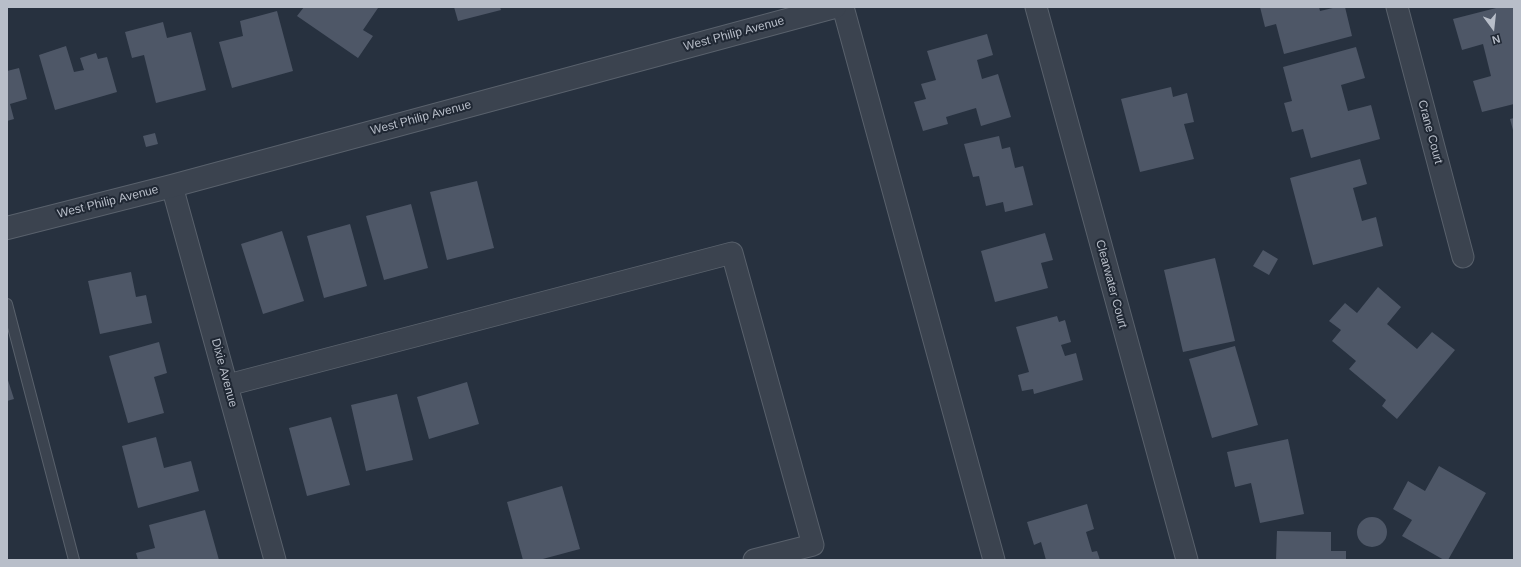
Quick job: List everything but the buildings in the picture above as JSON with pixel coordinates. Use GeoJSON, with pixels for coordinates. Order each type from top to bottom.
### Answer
{"type":"FeatureCollection","features":[{"type":"Feature","properties":{"kind":"street","name":"West Philip Avenue"},"geometry":{"type":"LineString","coordinates":[[7,228],[172,186],[835,7]]}},
{"type":"Feature","properties":{"kind":"street"},"geometry":{"type":"LineString","coordinates":[[843,7],[994,560]]}},
{"type":"Feature","properties":{"kind":"street","name":"Clearwater Court"},"geometry":{"type":"LineString","coordinates":[[1036,7],[1187,560]]}},
{"type":"Feature","properties":{"kind":"street","name":"Crane Court"},"geometry":{"type":"LineString","coordinates":[[1397,7],[1464,257]]}},
{"type":"Feature","properties":{"kind":"street","name":"Dixie Avenue"},"geometry":{"type":"LineString","coordinates":[[172,186],[275,560]]}},
{"type":"Feature","properties":{"kind":"street"},"geometry":{"type":"LineString","coordinates":[[228,385],[732,252],[813,545],[754,560]]}},
{"type":"Feature","properties":{"kind":"lane"},"geometry":{"type":"LineString","coordinates":[[7,304],[74,560]]}}]}
